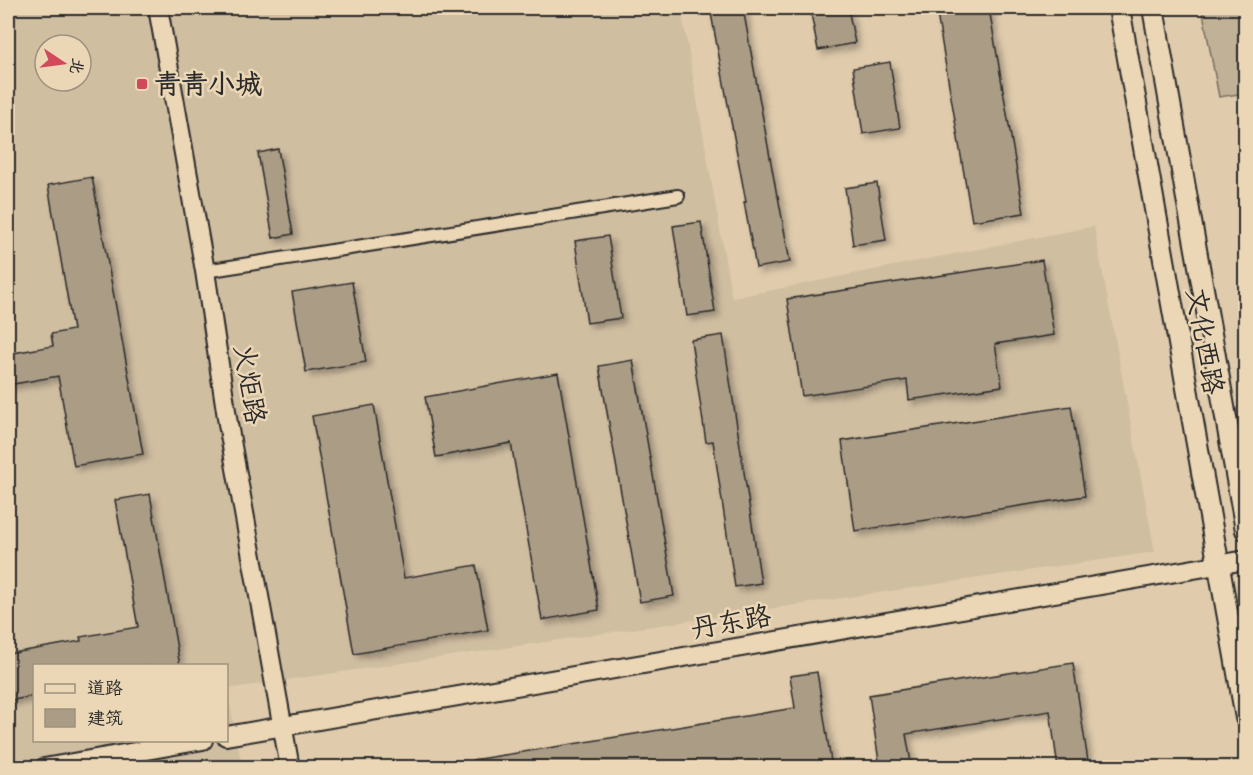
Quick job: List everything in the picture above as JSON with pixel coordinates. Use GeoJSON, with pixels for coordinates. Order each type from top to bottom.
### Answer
{"type":"FeatureCollection","features":[{"type":"Feature","properties":{"kind":"main road","name":"火炬路"},"geometry":{"type":"LineString","coordinates":[[158,8],[205,271],[228,424],[290,768]]}},
{"type":"Feature","properties":{"kind":"main road","name":"文化西路"},"geometry":{"type":"LineString","coordinates":[[1119,8],[1245,718]]}},
{"type":"Feature","properties":{"kind":"main road","name":"文化西路"},"geometry":{"type":"LineString","coordinates":[[1153,8],[1245,530]]}},
{"type":"Feature","properties":{"kind":"main road","name":"丹东路"},"geometry":{"type":"LineString","coordinates":[[228,736],[1245,560]]}},
{"type":"Feature","properties":{"kind":"main road"},"geometry":{"type":"LineString","coordinates":[[44,768],[196,742]]}},
{"type":"Feature","properties":{"kind":"street"},"geometry":{"type":"LineString","coordinates":[[205,271],[678,196]]}},
{"type":"Feature","properties":{"kind":"shaded area"},"geometry":{"type":"Polygon","coordinates":[[[8,8],[107,8],[108,13],[135,8],[681,8],[732,298],[1094,226],[1155,552],[228,689],[228,664],[33,664],[33,742],[228,742],[228,694],[242,767],[8,767],[8,8]]]}},
{"type":"Feature","properties":{"kind":"shaded area"},"geometry":{"type":"Polygon","coordinates":[[[1202,8],[1245,8],[1245,93],[1219,97],[1202,8]]]}},
{"type":"Feature","properties":{"kind":"building"},"geometry":{"type":"Polygon","coordinates":[[[710,8],[743,8],[790,262],[756,268],[710,8]]]}},
{"type":"Feature","properties":{"kind":"building"},"geometry":{"type":"Polygon","coordinates":[[[810,8],[848,8],[855,43],[818,50],[810,8]]]}},
{"type":"Feature","properties":{"kind":"building"},"geometry":{"type":"Polygon","coordinates":[[[936,8],[989,8],[1024,213],[972,221],[936,8]]]}},
{"type":"Feature","properties":{"kind":"building"},"geometry":{"type":"Polygon","coordinates":[[[890,62],[900,128],[863,134],[853,68],[890,62]]]}},
{"type":"Feature","properties":{"kind":"building"},"geometry":{"type":"Polygon","coordinates":[[[278,149],[293,234],[273,238],[258,153],[278,149]]]}},
{"type":"Feature","properties":{"kind":"building"},"geometry":{"type":"Polygon","coordinates":[[[92,177],[143,454],[74,466],[58,376],[8,385],[8,354],[53,346],[51,334],[73,330],[48,185],[92,177]]]}},
{"type":"Feature","properties":{"kind":"building"},"geometry":{"type":"Polygon","coordinates":[[[877,183],[886,240],[853,245],[845,188],[877,183]]]}},
{"type":"Feature","properties":{"kind":"building"},"geometry":{"type":"Polygon","coordinates":[[[701,222],[715,312],[687,316],[673,226],[701,222]]]}},
{"type":"Feature","properties":{"kind":"building"},"geometry":{"type":"Polygon","coordinates":[[[608,236],[621,318],[587,323],[575,241],[608,236]]]}},
{"type":"Feature","properties":{"kind":"building"},"geometry":{"type":"Polygon","coordinates":[[[1042,260],[1054,335],[995,344],[1002,386],[909,400],[907,380],[802,396],[787,299],[1042,260]]]}},
{"type":"Feature","properties":{"kind":"building"},"geometry":{"type":"Polygon","coordinates":[[[352,282],[366,362],[306,372],[292,292],[352,282]]]}},
{"type":"Feature","properties":{"kind":"building"},"geometry":{"type":"Polygon","coordinates":[[[723,335],[761,583],[735,587],[713,441],[706,442],[691,340],[723,335]]]}},
{"type":"Feature","properties":{"kind":"building"},"geometry":{"type":"Polygon","coordinates":[[[633,360],[674,596],[640,602],[599,366],[633,360]]]}},
{"type":"Feature","properties":{"kind":"building"},"geometry":{"type":"Polygon","coordinates":[[[558,373],[599,610],[542,620],[511,443],[436,457],[425,397],[558,373]]]}},
{"type":"Feature","properties":{"kind":"building"},"geometry":{"type":"Polygon","coordinates":[[[374,405],[404,578],[476,565],[488,630],[354,654],[312,416],[374,405]]]}},
{"type":"Feature","properties":{"kind":"building"},"geometry":{"type":"Polygon","coordinates":[[[1071,406],[1085,496],[855,531],[842,441],[1071,406]]]}},
{"type":"Feature","properties":{"kind":"building"},"geometry":{"type":"Polygon","coordinates":[[[150,494],[180,664],[33,664],[33,696],[8,701],[8,654],[81,641],[80,637],[138,627],[115,500],[150,494]]]}},
{"type":"Feature","properties":{"kind":"building"},"geometry":{"type":"Polygon","coordinates":[[[1073,663],[1089,768],[1058,768],[1050,711],[906,734],[912,768],[880,768],[869,695],[1073,663]]]}},
{"type":"Feature","properties":{"kind":"building"},"geometry":{"type":"Polygon","coordinates":[[[817,672],[832,768],[474,768],[473,760],[795,708],[790,676],[817,672]]]}},
{"type":"Feature","properties":{"kind":"place","name":"青青小城"},"geometry":{"type":"Point","coordinates":[142,84]}}]}
